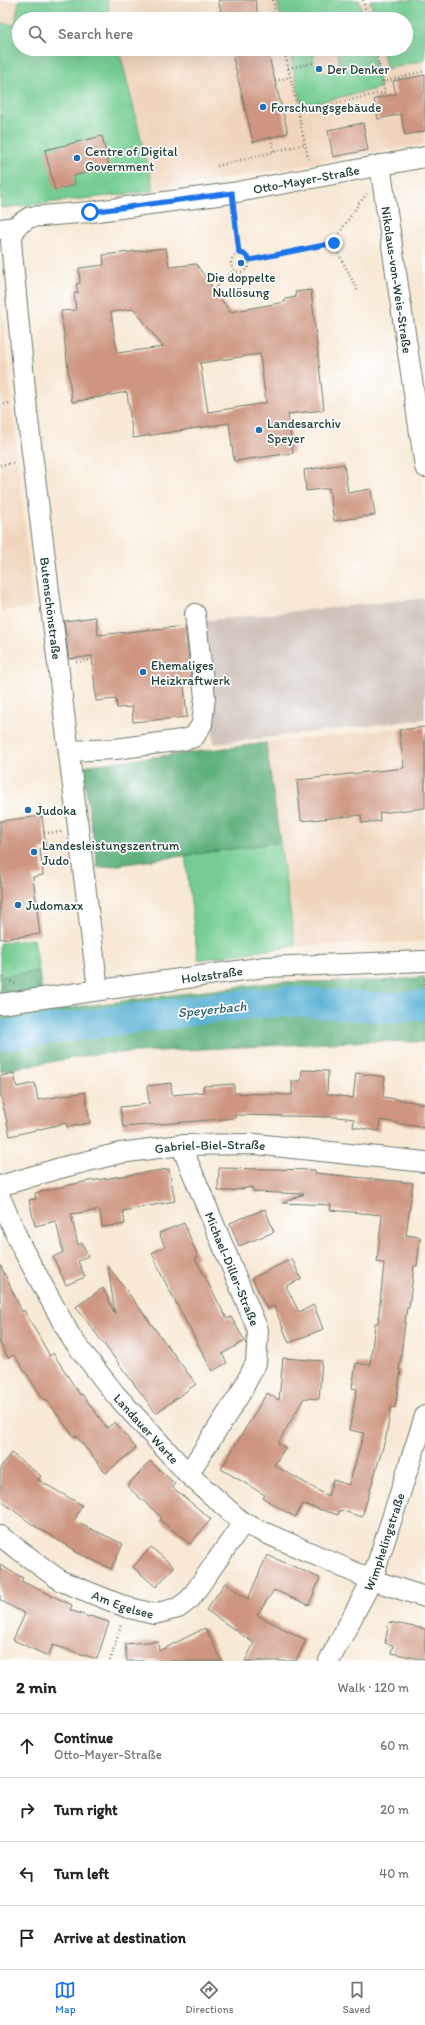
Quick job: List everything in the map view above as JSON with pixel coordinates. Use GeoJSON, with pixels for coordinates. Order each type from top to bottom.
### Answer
{"type":"FeatureCollection","features":[{"type":"Feature","properties":{"kind":"street","name":"Otto-Mayer-Straße"},"geometry":{"type":"LineString","coordinates":[[7,228],[30,217],[90,212],[232,193],[313,178],[381,171],[425,157]]}},
{"type":"Feature","properties":{"kind":"street","name":"Nikolaus-von-Weis-Straße"},"geometry":{"type":"LineString","coordinates":[[381,171],[425,466]]}},
{"type":"Feature","properties":{"kind":"street","name":"Butenschönstraße"},"geometry":{"type":"LineString","coordinates":[[7,228],[11,242],[28,420],[98,990]]}},
{"type":"Feature","properties":{"kind":"street"},"geometry":{"type":"LineString","coordinates":[[68,751],[115,750],[182,740],[194,736],[202,724],[206,697],[195,614]]}},
{"type":"Feature","properties":{"kind":"street","name":"Holzstraße"},"geometry":{"type":"LineString","coordinates":[[0,1004],[265,966],[425,961]]}},
{"type":"Feature","properties":{"kind":"street","name":"Gabriel-Biel-Straße"},"geometry":{"type":"LineString","coordinates":[[0,1186],[60,1168],[120,1153],[181,1145],[254,1144],[425,1162]]}},
{"type":"Feature","properties":{"kind":"street","name":"Michael-Diller-Straße"},"geometry":{"type":"LineString","coordinates":[[181,1145],[258,1330],[256,1363],[240,1394],[188,1474]]}},
{"type":"Feature","properties":{"kind":"street","name":"Landauer Warte"},"geometry":{"type":"LineString","coordinates":[[0,1197],[21,1246],[72,1339],[115,1394],[188,1474],[243,1523],[372,1580],[425,1597]]}},
{"type":"Feature","properties":{"kind":"street","name":"Wimphelingstraße"},"geometry":{"type":"LineString","coordinates":[[329,1661],[372,1580],[425,1416]]}},
{"type":"Feature","properties":{"kind":"street","name":"Am Egelsee"},"geometry":{"type":"LineString","coordinates":[[0,1536],[61,1581],[126,1607],[154,1614],[178,1608],[190,1599],[243,1523]]}},
{"type":"Feature","properties":{"kind":"path"},"geometry":{"type":"LineString","coordinates":[[273,0],[276,12]]}},
{"type":"Feature","properties":{"kind":"path"},"geometry":{"type":"LineString","coordinates":[[363,0],[366,12]]}},
{"type":"Feature","properties":{"kind":"path"},"geometry":{"type":"LineString","coordinates":[[285,56],[313,178]]}},
{"type":"Feature","properties":{"kind":"path"},"geometry":{"type":"LineString","coordinates":[[298,112],[385,92],[377,56]]}},
{"type":"Feature","properties":{"kind":"path"},"geometry":{"type":"LineString","coordinates":[[288,68],[313,63]]}},
{"type":"Feature","properties":{"kind":"path"},"geometry":{"type":"LineString","coordinates":[[383,82],[425,71]]}},
{"type":"Feature","properties":{"kind":"path"},"geometry":{"type":"LineString","coordinates":[[274,81],[290,77]]}},
{"type":"Feature","properties":{"kind":"path"},"geometry":{"type":"LineString","coordinates":[[271,138],[274,151]]}},
{"type":"Feature","properties":{"kind":"path"},"geometry":{"type":"LineString","coordinates":[[216,166],[305,144]]}},
{"type":"Feature","properties":{"kind":"path"},"geometry":{"type":"LineString","coordinates":[[250,260],[334,243],[381,171]]}},
{"type":"Feature","properties":{"kind":"path"},"geometry":{"type":"LineString","coordinates":[[232,193],[239,253]]}},
{"type":"Feature","properties":{"kind":"path"},"geometry":{"type":"LineString","coordinates":[[334,243],[358,291]]}},
{"type":"Feature","properties":{"kind":"path"},"geometry":{"type":"LineString","coordinates":[[239,253],[244,254],[250,260]]}},
{"type":"Feature","properties":{"kind":"path"},"geometry":{"type":"LineString","coordinates":[[239,253],[232,258],[231,266],[234,270],[242,272],[246,271],[249,268],[250,260]]}},
{"type":"Feature","properties":{"kind":"path"},"geometry":{"type":"LineString","coordinates":[[214,289],[234,270]]}},
{"type":"Feature","properties":{"kind":"path"},"geometry":{"type":"LineString","coordinates":[[425,981],[425,988]]}},
{"type":"Feature","properties":{"kind":"path"},"geometry":{"type":"LineString","coordinates":[[110,1661],[126,1607]]}},
{"type":"Feature","properties":{"kind":"shaded area"},"geometry":{"type":"Polygon","coordinates":[[[0,0],[425,0],[425,144],[141,193],[0,209],[0,0]]]}},
{"type":"Feature","properties":{"kind":"shaded area"},"geometry":{"type":"Polygon","coordinates":[[[0,294],[33,607],[0,611],[0,294]]]}},
{"type":"Feature","properties":{"kind":"shaded area"},"geometry":{"type":"Polygon","coordinates":[[[425,598],[425,719],[214,744],[202,621],[425,598]]]}},
{"type":"Feature","properties":{"kind":"shaded area"},"geometry":{"type":"Polygon","coordinates":[[[425,725],[425,941],[295,946],[266,743],[425,725]]]}},
{"type":"Feature","properties":{"kind":"green space"},"geometry":{"type":"Polygon","coordinates":[[[19,0],[107,0],[110,12],[17,12],[19,0]]]}},
{"type":"Feature","properties":{"kind":"green space"},"geometry":{"type":"Polygon","coordinates":[[[277,0],[359,0],[362,12],[280,12],[277,0]]]}},
{"type":"Feature","properties":{"kind":"green space"},"geometry":{"type":"Polygon","coordinates":[[[370,0],[425,0],[425,60],[387,69],[384,56],[413,56],[413,12],[373,12],[370,0]]]}},
{"type":"Feature","properties":{"kind":"green space"},"geometry":{"type":"Polygon","coordinates":[[[0,23],[12,25],[12,56],[121,56],[154,191],[1,208],[0,23]]]}},
{"type":"Feature","properties":{"kind":"green space"},"geometry":{"type":"Polygon","coordinates":[[[291,56],[314,56],[315,66],[318,70],[328,73],[333,71],[338,66],[339,56],[373,56],[380,88],[302,106],[291,56]]]}},
{"type":"Feature","properties":{"kind":"green space"},"geometry":{"type":"Polygon","coordinates":[[[266,743],[280,842],[98,868],[82,766],[266,743]]]}},
{"type":"Feature","properties":{"kind":"green space"},"geometry":{"type":"Polygon","coordinates":[[[280,842],[295,946],[198,960],[185,855],[280,842]]]}},
{"type":"Feature","properties":{"kind":"green space"},"geometry":{"type":"Polygon","coordinates":[[[34,939],[39,971],[0,977],[0,943],[34,939]]]}},
{"type":"Feature","properties":{"kind":"green space"},"geometry":{"type":"Polygon","coordinates":[[[39,971],[44,1011],[277,982],[380,981],[425,977],[425,1042],[371,1041],[95,1054],[0,1071],[0,977],[39,971]]]}},
{"type":"Feature","properties":{"kind":"building"},"geometry":{"type":"Polygon","coordinates":[[[218,0],[255,0],[258,12],[221,12],[218,0]]]}},
{"type":"Feature","properties":{"kind":"building","name":"Forschungsgebäude"},"geometry":{"type":"Polygon","coordinates":[[[233,56],[269,56],[288,133],[253,142],[233,56]]]}},
{"type":"Feature","properties":{"kind":"building"},"geometry":{"type":"Polygon","coordinates":[[[425,75],[425,131],[405,135],[401,114],[378,119],[374,99],[396,94],[393,81],[425,75]]]}},
{"type":"Feature","properties":{"kind":"building"},"geometry":{"type":"Polygon","coordinates":[[[363,123],[368,150],[333,157],[328,130],[363,123]]]}},
{"type":"Feature","properties":{"kind":"building","name":"Centre of Digital Government"},"geometry":{"type":"Polygon","coordinates":[[[102,136],[109,167],[73,176],[75,185],[55,190],[45,150],[102,136]]]}},
{"type":"Feature","properties":{"kind":"building"},"geometry":{"type":"Polygon","coordinates":[[[166,248],[169,267],[196,264],[230,312],[285,302],[285,299],[296,297],[295,292],[311,290],[324,410],[288,414],[293,453],[234,461],[229,423],[133,438],[127,392],[72,402],[61,311],[76,310],[74,293],[78,293],[76,284],[80,283],[79,268],[104,265],[103,255],[166,248]],[[134,309],[111,312],[117,353],[163,347],[134,309]],[[260,354],[200,363],[208,412],[266,403],[260,354]]]}},
{"type":"Feature","properties":{"kind":"building"},"geometry":{"type":"Polygon","coordinates":[[[344,464],[348,493],[371,489],[375,515],[334,521],[329,488],[306,491],[304,470],[344,464]]]}},
{"type":"Feature","properties":{"kind":"building","name":"Ehemaliges Heizkraftwerk"},"geometry":{"type":"Polygon","coordinates":[[[96,617],[98,635],[185,626],[192,684],[184,685],[187,717],[133,722],[132,707],[117,708],[116,699],[96,701],[92,656],[69,659],[64,621],[96,617]]]}},
{"type":"Feature","properties":{"kind":"building"},"geometry":{"type":"Polygon","coordinates":[[[425,727],[425,808],[379,813],[380,821],[362,823],[361,815],[301,821],[297,780],[404,768],[399,730],[425,727]]]}},
{"type":"Feature","properties":{"kind":"building","name":"Judomaxx"},"geometry":{"type":"Polygon","coordinates":[[[42,816],[46,849],[40,849],[43,875],[33,877],[40,934],[0,939],[0,821],[42,816]]]}},
{"type":"Feature","properties":{"kind":"building"},"geometry":{"type":"Polygon","coordinates":[[[302,1070],[328,1071],[327,1094],[353,1098],[356,1073],[385,1077],[383,1097],[425,1104],[425,1128],[380,1120],[379,1131],[353,1127],[354,1119],[338,1117],[235,1115],[235,1118],[123,1127],[120,1107],[149,1104],[147,1086],[171,1083],[172,1095],[204,1092],[203,1086],[234,1084],[234,1093],[292,1095],[292,1081],[301,1081],[302,1070]]]}},
{"type":"Feature","properties":{"kind":"building"},"geometry":{"type":"Polygon","coordinates":[[[14,1073],[17,1087],[35,1083],[38,1100],[85,1092],[90,1123],[67,1127],[66,1123],[10,1136],[0,1092],[0,1076],[14,1073]]]}},
{"type":"Feature","properties":{"kind":"building"},"geometry":{"type":"Polygon","coordinates":[[[219,1168],[315,1170],[315,1173],[413,1183],[406,1235],[420,1237],[417,1266],[414,1266],[409,1308],[407,1308],[399,1370],[401,1370],[395,1408],[391,1407],[386,1437],[362,1517],[340,1510],[338,1515],[303,1504],[295,1517],[263,1498],[265,1495],[221,1469],[267,1393],[279,1400],[283,1358],[322,1361],[319,1399],[304,1398],[278,1443],[285,1448],[274,1465],[328,1496],[333,1480],[349,1485],[364,1433],[349,1430],[357,1389],[352,1388],[356,1363],[370,1365],[375,1323],[378,1323],[384,1263],[377,1262],[382,1215],[330,1210],[331,1205],[282,1203],[304,1194],[254,1192],[252,1187],[230,1191],[218,1191],[219,1168]]]}},
{"type":"Feature","properties":{"kind":"building"},"geometry":{"type":"Polygon","coordinates":[[[169,1169],[175,1201],[123,1211],[125,1224],[102,1227],[100,1210],[71,1214],[78,1245],[82,1243],[88,1256],[78,1261],[85,1277],[66,1285],[53,1257],[63,1252],[56,1221],[35,1226],[29,1200],[36,1199],[35,1193],[83,1182],[169,1169]]]}},
{"type":"Feature","properties":{"kind":"building"},"geometry":{"type":"Polygon","coordinates":[[[265,1209],[274,1232],[239,1246],[230,1223],[265,1209]]]}},
{"type":"Feature","properties":{"kind":"building"},"geometry":{"type":"Polygon","coordinates":[[[184,1223],[198,1257],[195,1258],[227,1319],[231,1317],[245,1341],[222,1354],[227,1363],[212,1371],[162,1276],[152,1253],[165,1247],[159,1233],[184,1223]]]}},
{"type":"Feature","properties":{"kind":"building"},"geometry":{"type":"Polygon","coordinates":[[[292,1259],[301,1279],[286,1286],[299,1312],[314,1305],[323,1329],[289,1343],[274,1306],[267,1309],[252,1278],[292,1259]]]}},
{"type":"Feature","properties":{"kind":"building"},"geometry":{"type":"Polygon","coordinates":[[[0,1264],[22,1312],[24,1310],[50,1356],[53,1353],[80,1395],[82,1394],[107,1428],[115,1422],[136,1448],[106,1473],[76,1436],[74,1437],[46,1399],[44,1400],[14,1355],[8,1358],[0,1343],[0,1264]]]}},
{"type":"Feature","properties":{"kind":"building"},"geometry":{"type":"Polygon","coordinates":[[[108,1266],[196,1384],[156,1413],[76,1307],[103,1288],[115,1314],[108,1266]]]}},
{"type":"Feature","properties":{"kind":"building"},"geometry":{"type":"Polygon","coordinates":[[[11,1453],[41,1476],[38,1480],[82,1505],[74,1521],[123,1544],[111,1569],[74,1551],[75,1550],[33,1525],[0,1500],[0,1468],[11,1453]]]}},
{"type":"Feature","properties":{"kind":"building"},"geometry":{"type":"Polygon","coordinates":[[[150,1461],[175,1484],[172,1487],[211,1519],[190,1544],[160,1520],[162,1518],[127,1486],[150,1461]]]}},
{"type":"Feature","properties":{"kind":"building"},"geometry":{"type":"Polygon","coordinates":[[[151,1547],[174,1567],[156,1587],[133,1567],[151,1547]]]}},
{"type":"Feature","properties":{"kind":"building"},"geometry":{"type":"Polygon","coordinates":[[[267,1555],[320,1578],[309,1605],[274,1590],[257,1615],[306,1640],[296,1661],[245,1661],[254,1643],[206,1610],[225,1583],[248,1599],[267,1555]]]}},
{"type":"Feature","properties":{"kind":"building"},"geometry":{"type":"Polygon","coordinates":[[[0,1565],[23,1578],[21,1581],[72,1605],[70,1610],[109,1622],[97,1659],[53,1645],[48,1656],[13,1640],[25,1614],[0,1600],[0,1565]]]}},
{"type":"Feature","properties":{"kind":"building"},"geometry":{"type":"Polygon","coordinates":[[[389,1622],[425,1629],[425,1660],[391,1653],[393,1645],[385,1643],[389,1622]]]}},
{"type":"Feature","properties":{"kind":"building"},"geometry":{"type":"Polygon","coordinates":[[[205,1628],[222,1661],[127,1661],[125,1644],[158,1641],[159,1651],[205,1628]]]}},
{"type":"Feature","properties":{"kind":"waterway","name":"Speyerbach"},"geometry":{"type":"LineString","coordinates":[[0,1036],[214,1008],[289,1001],[387,1008],[425,1005]]}},
{"type":"Feature","properties":{"kind":"place","name":"Der Denker"},"geometry":{"type":"Point","coordinates":[319,69]}},
{"type":"Feature","properties":{"kind":"place","name":"Forschungsgebäude"},"geometry":{"type":"Point","coordinates":[263,107]}},
{"type":"Feature","properties":{"kind":"place","name":"Centre of Digital Government"},"geometry":{"type":"Point","coordinates":[77,158]}},
{"type":"Feature","properties":{"kind":"place","name":"Die doppelte Nullösung"},"geometry":{"type":"Point","coordinates":[241,263]}},
{"type":"Feature","properties":{"kind":"place","name":"Landesarchiv Speyer"},"geometry":{"type":"Point","coordinates":[259,430]}},
{"type":"Feature","properties":{"kind":"place","name":"Ehemaliges Heizkraftwerk"},"geometry":{"type":"Point","coordinates":[143,672]}},
{"type":"Feature","properties":{"kind":"place","name":"Judoka"},"geometry":{"type":"Point","coordinates":[28,810]}},
{"type":"Feature","properties":{"kind":"place","name":"Landesleistungszentrum Judo"},"geometry":{"type":"Point","coordinates":[34,852]}},
{"type":"Feature","properties":{"kind":"place","name":"Judomaxx"},"geometry":{"type":"Point","coordinates":[18,905]}},
{"type":"Feature","properties":{"kind":"route"},"geometry":{"type":"LineString","coordinates":[[90,212],[232,193],[239,253],[244,254],[250,260],[334,243]]}}]}
